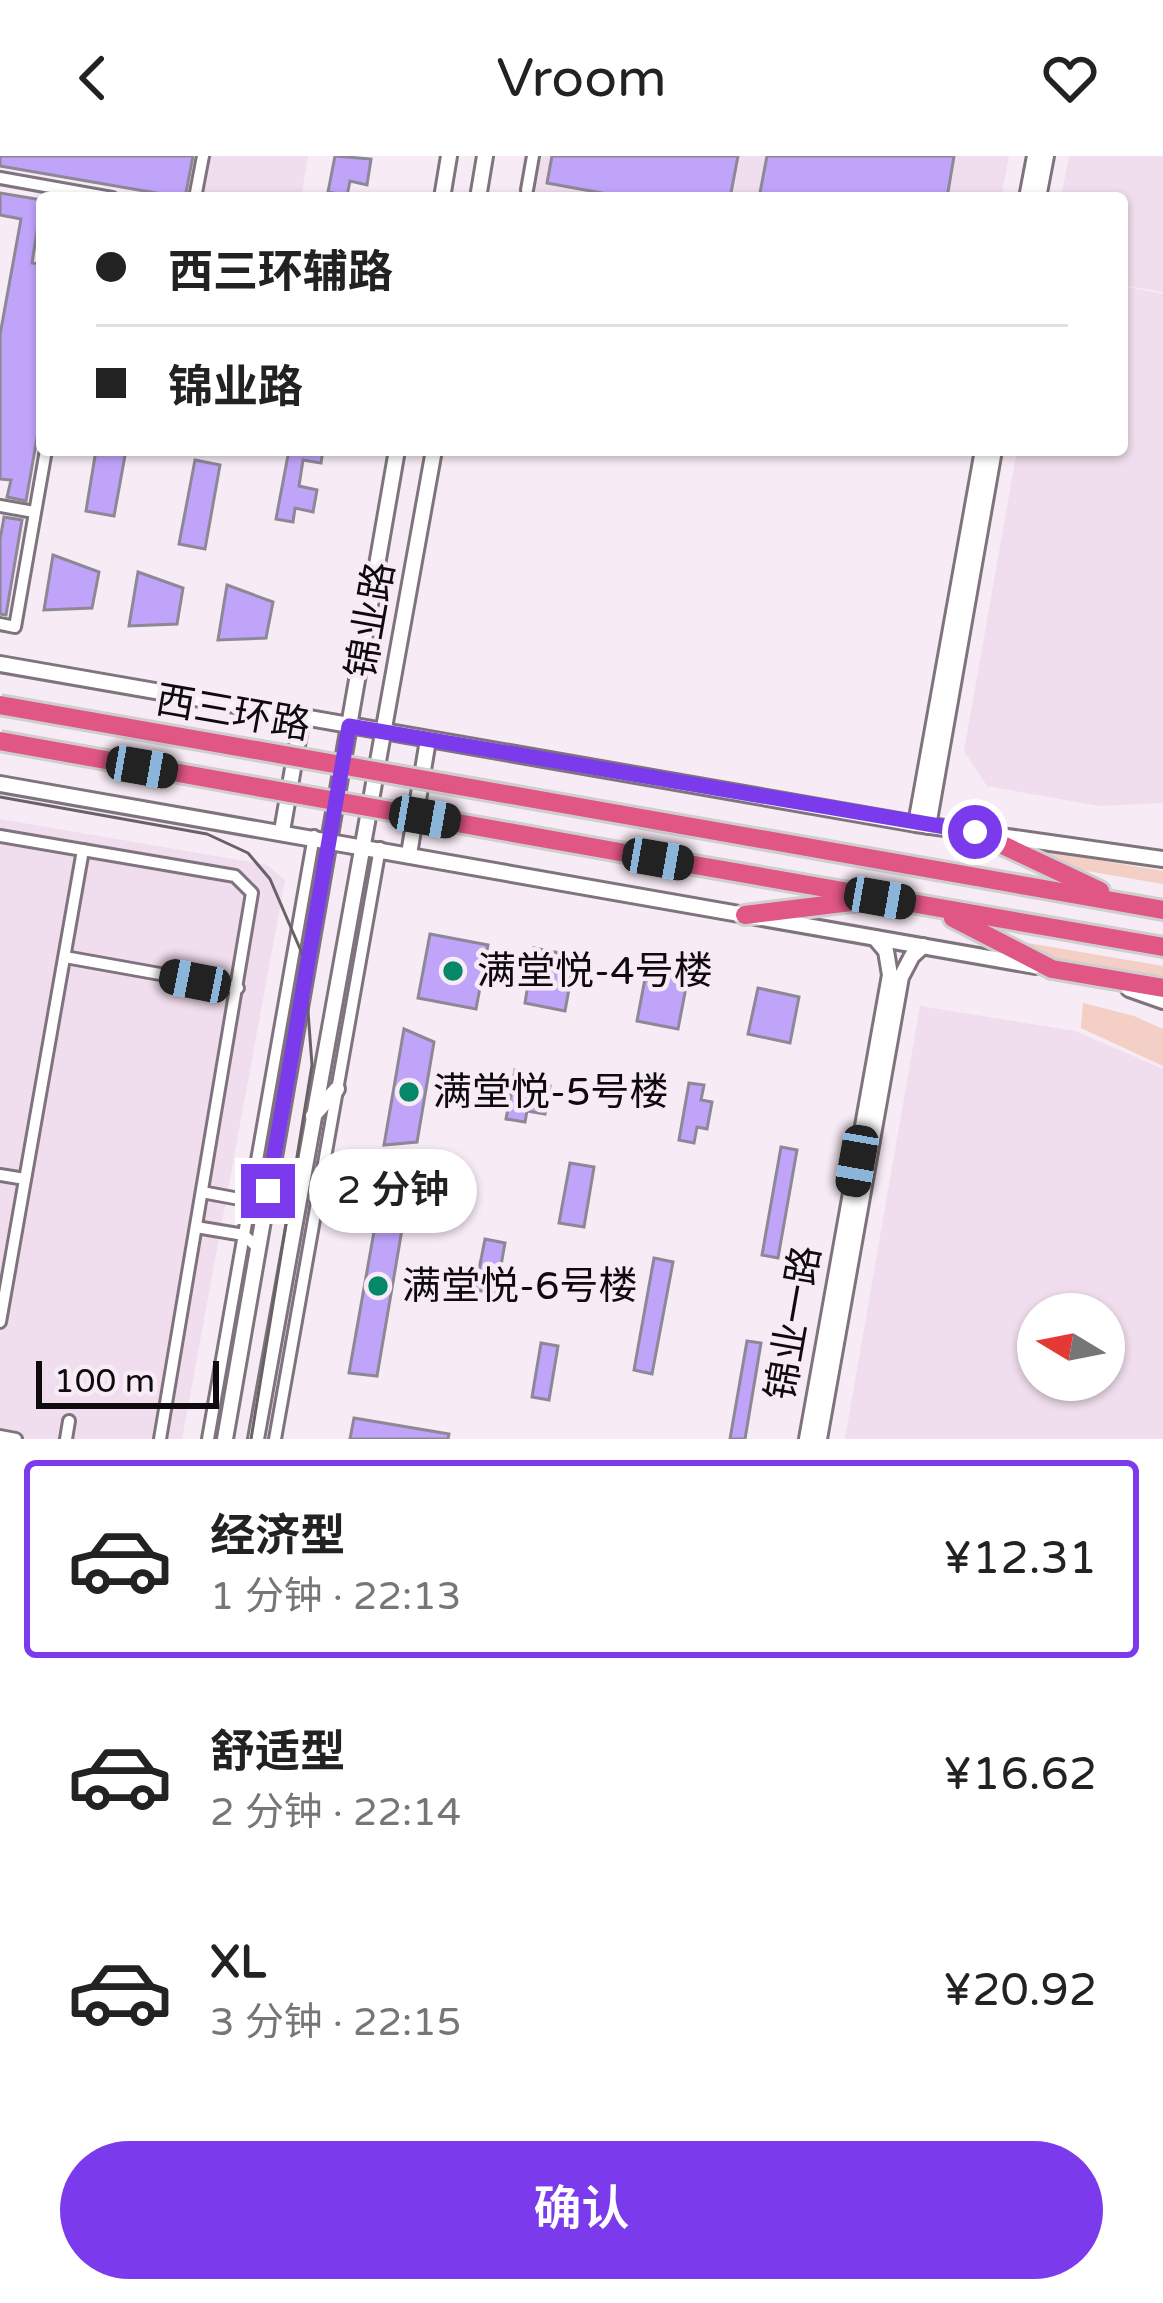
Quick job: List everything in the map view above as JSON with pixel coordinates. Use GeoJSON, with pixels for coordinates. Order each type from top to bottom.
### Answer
{"type":"FeatureCollection","features":[{"type":"Feature","properties":{"kind":"highway","name":"西三环路"},"geometry":{"type":"LineString","coordinates":[[0,705],[1163,910]]}},
{"type":"Feature","properties":{"kind":"highway","name":"西三环路"},"geometry":{"type":"LineString","coordinates":[[0,742],[1163,947]]}},
{"type":"Feature","properties":{"kind":"highway"},"geometry":{"type":"LineString","coordinates":[[975,832],[1126,903]]}},
{"type":"Feature","properties":{"kind":"highway"},"geometry":{"type":"LineString","coordinates":[[745,915],[880,898]]}},
{"type":"Feature","properties":{"kind":"highway"},"geometry":{"type":"LineString","coordinates":[[933,908],[1052,969],[1163,988]]}},
{"type":"Feature","properties":{"kind":"main road"},"geometry":{"type":"LineString","coordinates":[[443,192],[449,156]]}},
{"type":"Feature","properties":{"kind":"main road"},"geometry":{"type":"LineString","coordinates":[[479,192],[485,156]]}},
{"type":"Feature","properties":{"kind":"main road"},"geometry":{"type":"LineString","coordinates":[[1029,192],[1035,156]]}},
{"type":"Feature","properties":{"kind":"main road"},"geometry":{"type":"LineString","coordinates":[[1039,192],[1046,156]]}},
{"type":"Feature","properties":{"kind":"main road","name":"锦业路"},"geometry":{"type":"LineString","coordinates":[[225,1439],[397,456]]}},
{"type":"Feature","properties":{"kind":"main road","name":"锦业路"},"geometry":{"type":"LineString","coordinates":[[256,1439],[433,456]]}},
{"type":"Feature","properties":{"kind":"main road"},"geometry":{"type":"LineString","coordinates":[[922,825],[982,456]]}},
{"type":"Feature","properties":{"kind":"main road"},"geometry":{"type":"LineString","coordinates":[[922,825],[993,456]]}},
{"type":"Feature","properties":{"kind":"main road"},"geometry":{"type":"LineString","coordinates":[[0,664],[922,825],[1163,859]]}},
{"type":"Feature","properties":{"kind":"main road"},"geometry":{"type":"LineString","coordinates":[[282,831],[302,718]]}},
{"type":"Feature","properties":{"kind":"main road"},"geometry":{"type":"LineString","coordinates":[[409,854],[428,740]]}},
{"type":"Feature","properties":{"kind":"main road"},"geometry":{"type":"LineString","coordinates":[[0,784],[1052,969]]}},
{"type":"Feature","properties":{"kind":"main road","name":"锦业一路"},"geometry":{"type":"LineString","coordinates":[[807,1439],[890,975],[886,951],[875,938]]}},
{"type":"Feature","properties":{"kind":"main road","name":"锦业一路"},"geometry":{"type":"LineString","coordinates":[[819,1439],[901,977],[923,946]]}},
{"type":"Feature","properties":{"kind":"main road"},"geometry":{"type":"LineString","coordinates":[[1096,976],[1163,1001]]}},
{"type":"Feature","properties":{"kind":"main road"},"geometry":{"type":"LineString","coordinates":[[313,1116],[338,1089]]}},
{"type":"Feature","properties":{"kind":"street"},"geometry":{"type":"LineString","coordinates":[[196,192],[202,156]]}},
{"type":"Feature","properties":{"kind":"street"},"geometry":{"type":"LineString","coordinates":[[527,190],[533,156]]}},
{"type":"Feature","properties":{"kind":"street"},"geometry":{"type":"LineString","coordinates":[[0,178],[78,192]]}},
{"type":"Feature","properties":{"kind":"street"},"geometry":{"type":"LineString","coordinates":[[0,624],[15,627],[45,456]]}},
{"type":"Feature","properties":{"kind":"street"},"geometry":{"type":"LineString","coordinates":[[0,506],[34,512]]}},
{"type":"Feature","properties":{"kind":"street"},"geometry":{"type":"LineString","coordinates":[[0,836],[235,876],[252,893],[160,1439]]}},
{"type":"Feature","properties":{"kind":"street"},"geometry":{"type":"LineString","coordinates":[[208,1439],[314,836]]}},
{"type":"Feature","properties":{"kind":"street"},"geometry":{"type":"LineString","coordinates":[[275,1439],[380,848]]}},
{"type":"Feature","properties":{"kind":"street"},"geometry":{"type":"LineString","coordinates":[[0,1322],[83,850]]}},
{"type":"Feature","properties":{"kind":"street"},"geometry":{"type":"LineString","coordinates":[[64,957],[238,988]]}},
{"type":"Feature","properties":{"kind":"street"},"geometry":{"type":"LineString","coordinates":[[0,1175],[25,1179]]}},
{"type":"Feature","properties":{"kind":"street"},"geometry":{"type":"LineString","coordinates":[[202,1192],[250,1201],[268,1191]]}},
{"type":"Feature","properties":{"kind":"street"},"geometry":{"type":"LineString","coordinates":[[196,1227],[244,1235],[258,1248]]}},
{"type":"Feature","properties":{"kind":"street"},"geometry":{"type":"LineString","coordinates":[[66,1439],[69,1421]]}},
{"type":"Feature","properties":{"kind":"street"},"geometry":{"type":"LineString","coordinates":[[0,1436],[16,1439]]}},
{"type":"Feature","properties":{"kind":"shaded area"},"geometry":{"type":"Polygon","coordinates":[[[211,156],[308,156],[302,192],[204,192],[211,156]]]}},
{"type":"Feature","properties":{"kind":"shaded area"},"geometry":{"type":"Polygon","coordinates":[[[524,156],[1009,156],[1002,192],[518,192],[524,156]]]}},
{"type":"Feature","properties":{"kind":"shaded area"},"geometry":{"type":"Polygon","coordinates":[[[1069,156],[1163,156],[1163,292],[1128,286],[1128,192],[1062,192],[1069,156]]]}},
{"type":"Feature","properties":{"kind":"shaded area"},"geometry":{"type":"Polygon","coordinates":[[[1128,287],[1163,294],[1163,803],[1099,806],[987,786],[964,751],[1016,456],[1128,456],[1128,287]]]}},
{"type":"Feature","properties":{"kind":"shaded area"},"geometry":{"type":"Polygon","coordinates":[[[0,819],[267,865],[285,880],[182,1439],[0,1439],[0,819]]]}},
{"type":"Feature","properties":{"kind":"shaded area"},"geometry":{"type":"Polygon","coordinates":[[[1036,852],[1163,871],[1163,884],[1069,868],[1036,852]]]}},
{"type":"Feature","properties":{"kind":"shaded area"},"geometry":{"type":"Polygon","coordinates":[[[1022,942],[1163,966],[1163,980],[1059,962],[1022,942]]]}},
{"type":"Feature","properties":{"kind":"shaded area"},"geometry":{"type":"Polygon","coordinates":[[[1083,1003],[1163,1029],[1163,1066],[1081,1028],[1083,1003]]]}},
{"type":"Feature","properties":{"kind":"shaded area"},"geometry":{"type":"Polygon","coordinates":[[[920,1006],[1075,1031],[1163,1069],[1163,1439],[845,1439],[920,1006]]]}},
{"type":"Feature","properties":{"kind":"building"},"geometry":{"type":"Polygon","coordinates":[[[0,156],[193,156],[186,192],[150,192],[0,166],[0,156]]]}},
{"type":"Feature","properties":{"kind":"building"},"geometry":{"type":"Polygon","coordinates":[[[335,156],[371,159],[367,185],[350,181],[348,192],[328,192],[335,156]]]}},
{"type":"Feature","properties":{"kind":"building"},"geometry":{"type":"Polygon","coordinates":[[[552,156],[738,156],[731,192],[596,192],[547,183],[552,156]]]}},
{"type":"Feature","properties":{"kind":"building"},"geometry":{"type":"Polygon","coordinates":[[[767,156],[954,156],[948,192],[760,192],[767,156]]]}},
{"type":"Feature","properties":{"kind":"building"},"geometry":{"type":"Polygon","coordinates":[[[0,193],[36,199],[32,263],[36,263],[36,444],[26,501],[7,497],[11,480],[0,479],[0,335],[21,219],[0,215],[0,193]]]}},
{"type":"Feature","properties":{"kind":"building"},"geometry":{"type":"Polygon","coordinates":[[[95,456],[125,456],[114,516],[86,511],[95,456]]]}},
{"type":"Feature","properties":{"kind":"building"},"geometry":{"type":"Polygon","coordinates":[[[288,456],[322,456],[321,463],[303,460],[299,486],[317,490],[313,512],[295,508],[293,522],[276,519],[288,456]]]}},
{"type":"Feature","properties":{"kind":"building"},"geometry":{"type":"Polygon","coordinates":[[[195,460],[220,465],[205,549],[179,544],[195,460]]]}},
{"type":"Feature","properties":{"kind":"building"},"geometry":{"type":"Polygon","coordinates":[[[4,517],[22,520],[6,615],[0,614],[4,517]]]}},
{"type":"Feature","properties":{"kind":"building"},"geometry":{"type":"Polygon","coordinates":[[[53,555],[99,572],[92,608],[44,610],[53,555]]]}},
{"type":"Feature","properties":{"kind":"building"},"geometry":{"type":"Polygon","coordinates":[[[138,572],[183,588],[177,624],[129,626],[138,572]]]}},
{"type":"Feature","properties":{"kind":"building"},"geometry":{"type":"Polygon","coordinates":[[[227,585],[273,602],[266,638],[218,640],[227,585]]]}},
{"type":"Feature","properties":{"kind":"building","name":"满堂悦-4号楼"},"geometry":{"type":"Polygon","coordinates":[[[430,934],[488,945],[476,1009],[418,998],[430,934]]]}},
{"type":"Feature","properties":{"kind":"building"},"geometry":{"type":"Polygon","coordinates":[[[534,948],[575,956],[565,1011],[525,1003],[534,948]]]}},
{"type":"Feature","properties":{"kind":"building"},"geometry":{"type":"Polygon","coordinates":[[[647,968],[688,977],[678,1029],[637,1021],[647,968]]]}},
{"type":"Feature","properties":{"kind":"building"},"geometry":{"type":"Polygon","coordinates":[[[758,988],[799,997],[790,1043],[748,1034],[758,988]]]}},
{"type":"Feature","properties":{"kind":"building","name":"满堂悦-5号楼"},"geometry":{"type":"Polygon","coordinates":[[[404,1029],[434,1042],[417,1142],[384,1145],[404,1029]]]}},
{"type":"Feature","properties":{"kind":"building"},"geometry":{"type":"Polygon","coordinates":[[[515,1070],[534,1073],[532,1083],[550,1086],[545,1114],[527,1111],[525,1122],[506,1119],[515,1070]]]}},
{"type":"Feature","properties":{"kind":"building"},"geometry":{"type":"Polygon","coordinates":[[[689,1083],[704,1085],[701,1100],[712,1102],[707,1129],[697,1127],[694,1143],[679,1140],[689,1083]]]}},
{"type":"Feature","properties":{"kind":"building"},"geometry":{"type":"Polygon","coordinates":[[[781,1147],[797,1150],[778,1258],[762,1255],[781,1147]]]}},
{"type":"Feature","properties":{"kind":"building"},"geometry":{"type":"Polygon","coordinates":[[[570,1163],[594,1167],[584,1227],[559,1223],[570,1163]]]}},
{"type":"Feature","properties":{"kind":"building","name":"满堂悦-6号楼"},"geometry":{"type":"Polygon","coordinates":[[[381,1192],[407,1200],[377,1376],[349,1373],[381,1192]]]}},
{"type":"Feature","properties":{"kind":"building"},"geometry":{"type":"Polygon","coordinates":[[[485,1239],[505,1243],[496,1293],[475,1290],[485,1239]]]}},
{"type":"Feature","properties":{"kind":"building"},"geometry":{"type":"Polygon","coordinates":[[[654,1258],[673,1262],[652,1374],[634,1370],[654,1258]]]}},
{"type":"Feature","properties":{"kind":"building"},"geometry":{"type":"Polygon","coordinates":[[[747,1341],[761,1343],[745,1439],[730,1439],[747,1341]]]}},
{"type":"Feature","properties":{"kind":"building"},"geometry":{"type":"Polygon","coordinates":[[[541,1343],[558,1346],[549,1400],[532,1397],[541,1343]]]}},
{"type":"Feature","properties":{"kind":"building"},"geometry":{"type":"Polygon","coordinates":[[[354,1418],[449,1434],[448,1439],[350,1439],[354,1418]]]}},
{"type":"Feature","properties":{"kind":"tram line"},"geometry":{"type":"LineString","coordinates":[[0,797],[207,834],[248,853],[270,879],[304,958],[312,1065],[251,1439]]}},
{"type":"Feature","properties":{"kind":"place","name":"满堂悦-4号楼"},"geometry":{"type":"Point","coordinates":[453,971]}},
{"type":"Feature","properties":{"kind":"place","name":"满堂悦-5号楼"},"geometry":{"type":"Point","coordinates":[409,1092]}},
{"type":"Feature","properties":{"kind":"place","name":"满堂悦-6号楼"},"geometry":{"type":"Point","coordinates":[378,1286]}},
{"type":"Feature","properties":{"kind":"route"},"geometry":{"type":"LineString","coordinates":[[268,1191],[349,726],[975,832]]}}]}
